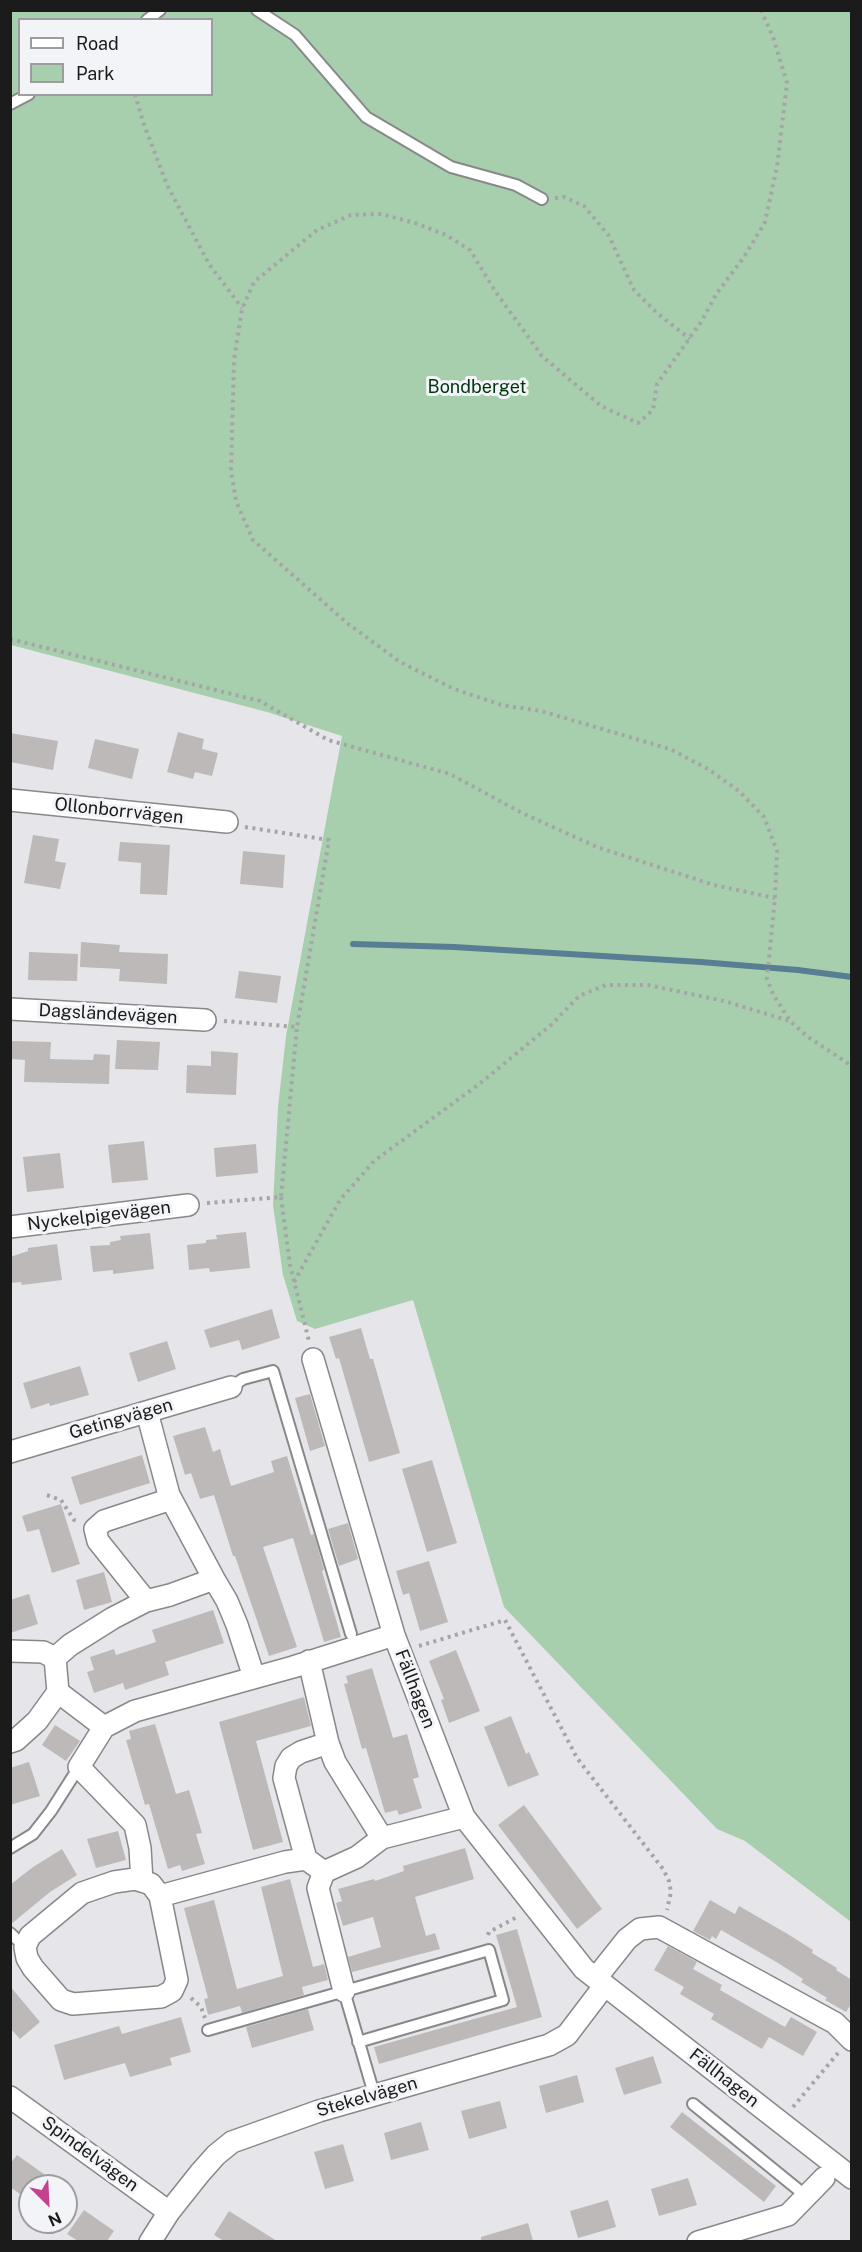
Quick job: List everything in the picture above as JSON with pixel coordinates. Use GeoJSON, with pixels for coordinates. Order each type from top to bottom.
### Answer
{"type":"FeatureCollection","features":[{"type":"Feature","properties":{"kind":"street","name":"Ollonborrvägen"},"geometry":{"type":"LineString","coordinates":[[10,800],[227,822]]}},
{"type":"Feature","properties":{"kind":"street","name":"Dagsländevägen"},"geometry":{"type":"LineString","coordinates":[[10,1009],[205,1020]]}},
{"type":"Feature","properties":{"kind":"street","name":"Nyckelpigevägen"},"geometry":{"type":"LineString","coordinates":[[10,1227],[188,1205]]}},
{"type":"Feature","properties":{"kind":"street","name":"Fällhagen"},"geometry":{"type":"LineString","coordinates":[[313,1359],[398,1643],[464,1817],[584,1969],[852,2178]]}},
{"type":"Feature","properties":{"kind":"street","name":"Getingvägen"},"geometry":{"type":"LineString","coordinates":[[10,1452],[231,1387]]}},
{"type":"Feature","properties":{"kind":"street"},"geometry":{"type":"LineString","coordinates":[[147,1412],[171,1499],[234,1617],[254,1677]]}},
{"type":"Feature","properties":{"kind":"street"},"geometry":{"type":"LineString","coordinates":[[146,1601],[98,1541],[95,1529],[104,1521],[171,1499]]}},
{"type":"Feature","properties":{"kind":"street"},"geometry":{"type":"LineString","coordinates":[[55,1658],[70,1645],[113,1618],[146,1601],[214,1579]]}},
{"type":"Feature","properties":{"kind":"street"},"geometry":{"type":"LineString","coordinates":[[142,1881],[140,1848],[135,1826],[80,1767],[104,1727],[135,1711],[309,1661],[398,1643]]}},
{"type":"Feature","properties":{"kind":"street"},"geometry":{"type":"LineString","coordinates":[[10,1651],[43,1652],[55,1658]]}},
{"type":"Feature","properties":{"kind":"street"},"geometry":{"type":"LineString","coordinates":[[10,1742],[37,1721],[58,1692],[55,1658]]}},
{"type":"Feature","properties":{"kind":"street"},"geometry":{"type":"LineString","coordinates":[[309,1661],[328,1743],[336,1762],[382,1838]]}},
{"type":"Feature","properties":{"kind":"street"},"geometry":{"type":"LineString","coordinates":[[58,1692],[104,1727]]}},
{"type":"Feature","properties":{"kind":"street"},"geometry":{"type":"LineString","coordinates":[[324,1872],[306,1859],[284,1778],[286,1766],[291,1758],[301,1752],[328,1743]]}},
{"type":"Feature","properties":{"kind":"street"},"geometry":{"type":"LineString","coordinates":[[344,1991],[318,1888],[324,1872],[357,1857],[382,1838],[464,1817]]}},
{"type":"Feature","properties":{"kind":"street"},"geometry":{"type":"LineString","coordinates":[[160,1896],[285,1862],[306,1859]]}},
{"type":"Feature","properties":{"kind":"street"},"geometry":{"type":"LineString","coordinates":[[126,1880],[151,1884],[160,1896],[177,1980],[172,1991],[161,1997],[73,2004],[61,2000],[33,1968],[18,1940],[30,1936],[82,1893],[126,1880]]}},
{"type":"Feature","properties":{"kind":"street"},"geometry":{"type":"LineString","coordinates":[[601,1982],[627,1939],[640,1929],[659,1927],[835,2024],[851,2039]]}},
{"type":"Feature","properties":{"kind":"street","name":"Stekelvägen"},"geometry":{"type":"LineString","coordinates":[[150,2241],[169,2212],[216,2155],[232,2142],[319,2110],[549,2045],[567,2035],[601,1982]]}},
{"type":"Feature","properties":{"kind":"street","name":"Spindelvägen"},"geometry":{"type":"LineString","coordinates":[[10,2097],[169,2212]]}},
{"type":"Feature","properties":{"kind":"street"},"geometry":{"type":"LineString","coordinates":[[698,2241],[788,2215],[824,2178]]}},
{"type":"Feature","properties":{"kind":"lane"},"geometry":{"type":"LineString","coordinates":[[257,10],[295,35],[366,117],[451,167],[516,185],[542,199]]}},
{"type":"Feature","properties":{"kind":"lane"},"geometry":{"type":"LineString","coordinates":[[10,104],[25,96]]}},
{"type":"Feature","properties":{"kind":"lane"},"geometry":{"type":"LineString","coordinates":[[231,1387],[243,1380],[273,1371],[351,1634]]}},
{"type":"Feature","properties":{"kind":"lane"},"geometry":{"type":"LineString","coordinates":[[10,1848],[33,1834],[80,1767]]}},
{"type":"Feature","properties":{"kind":"lane"},"geometry":{"type":"LineString","coordinates":[[208,2030],[489,1950],[503,2000],[358,2042]]}},
{"type":"Feature","properties":{"kind":"lane"},"geometry":{"type":"LineString","coordinates":[[344,1991],[374,2094]]}},
{"type":"Feature","properties":{"kind":"lane"},"geometry":{"type":"LineString","coordinates":[[693,2104],[806,2196]]}},
{"type":"Feature","properties":{"kind":"path"},"geometry":{"type":"LineString","coordinates":[[761,10],[773,37],[787,83],[777,167],[765,222],[744,258],[717,293],[690,339],[657,384],[653,410],[638,423],[601,406],[542,356],[495,291],[470,250],[446,235],[415,223],[381,214],[351,215],[317,230],[254,282],[242,309],[234,360],[231,471],[236,501],[253,540],[347,623],[400,662],[454,689],[502,705],[541,711],[670,749],[708,769],[739,791],[764,817],[777,851],[767,980],[790,1022],[808,1037],[852,1066]]}},
{"type":"Feature","properties":{"kind":"path"},"geometry":{"type":"LineString","coordinates":[[136,96],[167,185],[209,264],[242,309]]}},
{"type":"Feature","properties":{"kind":"path"},"geometry":{"type":"LineString","coordinates":[[542,199],[564,197],[584,206],[609,236],[634,290],[657,313],[690,339]]}},
{"type":"Feature","properties":{"kind":"path"},"geometry":{"type":"LineString","coordinates":[[10,639],[260,701],[328,740],[450,774],[522,813],[597,847],[714,885],[775,898]]}},
{"type":"Feature","properties":{"kind":"path"},"geometry":{"type":"LineString","coordinates":[[227,822],[251,829],[329,840],[297,1028],[281,1197],[290,1265],[313,1359]]}},
{"type":"Feature","properties":{"kind":"path"},"geometry":{"type":"LineString","coordinates":[[294,1282],[340,1200],[374,1161],[477,1085],[551,1025],[579,996],[606,985],[648,985],[724,1001],[790,1022]]}},
{"type":"Feature","properties":{"kind":"path"},"geometry":{"type":"LineString","coordinates":[[205,1020],[297,1028]]}},
{"type":"Feature","properties":{"kind":"path"},"geometry":{"type":"LineString","coordinates":[[188,1205],[281,1197]]}},
{"type":"Feature","properties":{"kind":"path"},"geometry":{"type":"LineString","coordinates":[[47,1495],[61,1500],[74,1520],[95,1529]]}},
{"type":"Feature","properties":{"kind":"path"},"geometry":{"type":"LineString","coordinates":[[398,1643],[505,1620],[577,1758],[663,1869],[671,1892],[670,1905],[659,1927]]}},
{"type":"Feature","properties":{"kind":"path"},"geometry":{"type":"LineString","coordinates":[[489,1950],[487,1939],[489,1932],[535,1907]]}},
{"type":"Feature","properties":{"kind":"path"},"geometry":{"type":"LineString","coordinates":[[174,1987],[201,2007],[208,2030]]}},
{"type":"Feature","properties":{"kind":"path"},"geometry":{"type":"LineString","coordinates":[[781,2122],[851,2039]]}},
{"type":"Feature","properties":{"kind":"green space","name":"Bondberget"},"geometry":{"type":"Polygon","coordinates":[[[10,11],[851,11],[851,1922],[745,1841],[717,1829],[504,1607],[413,1300],[315,1329],[297,1321],[283,1275],[273,1205],[278,1107],[286,1036],[342,736],[267,712],[11,645],[10,11]]]}},
{"type":"Feature","properties":{"kind":"building"},"geometry":{"type":"Polygon","coordinates":[[[178,732],[204,739],[202,749],[218,753],[212,776],[195,772],[193,779],[167,772],[178,732]]]}},
{"type":"Feature","properties":{"kind":"building"},"geometry":{"type":"Polygon","coordinates":[[[10,733],[58,741],[53,770],[10,762],[10,733]]]}},
{"type":"Feature","properties":{"kind":"building"},"geometry":{"type":"Polygon","coordinates":[[[95,739],[139,749],[132,779],[88,768],[95,739]]]}},
{"type":"Feature","properties":{"kind":"building"},"geometry":{"type":"Polygon","coordinates":[[[33,835],[59,839],[55,861],[66,863],[60,889],[24,883],[33,835]]]}},
{"type":"Feature","properties":{"kind":"building"},"geometry":{"type":"Polygon","coordinates":[[[120,842],[170,845],[167,895],[140,894],[141,863],[118,861],[120,842]]]}},
{"type":"Feature","properties":{"kind":"building"},"geometry":{"type":"Polygon","coordinates":[[[243,851],[285,855],[283,888],[240,884],[243,851]]]}},
{"type":"Feature","properties":{"kind":"building"},"geometry":{"type":"Polygon","coordinates":[[[81,942],[120,945],[119,952],[168,954],[167,984],[119,981],[120,969],[80,967],[81,942]]]}},
{"type":"Feature","properties":{"kind":"building"},"geometry":{"type":"Polygon","coordinates":[[[29,952],[78,954],[77,981],[28,980],[29,952]]]}},
{"type":"Feature","properties":{"kind":"building"},"geometry":{"type":"Polygon","coordinates":[[[239,971],[281,976],[277,1003],[235,998],[239,971]]]}},
{"type":"Feature","properties":{"kind":"building"},"geometry":{"type":"Polygon","coordinates":[[[117,1040],[160,1042],[158,1070],[115,1069],[117,1040]]]}},
{"type":"Feature","properties":{"kind":"building"},"geometry":{"type":"Polygon","coordinates":[[[10,1041],[51,1042],[50,1059],[93,1060],[94,1054],[110,1055],[109,1084],[24,1082],[25,1060],[10,1059],[10,1041]]]}},
{"type":"Feature","properties":{"kind":"building"},"geometry":{"type":"Polygon","coordinates":[[[211,1051],[238,1053],[236,1095],[186,1093],[187,1065],[211,1066],[211,1051]]]}},
{"type":"Feature","properties":{"kind":"building"},"geometry":{"type":"Polygon","coordinates":[[[144,1141],[148,1180],[112,1183],[108,1145],[144,1141]]]}},
{"type":"Feature","properties":{"kind":"building"},"geometry":{"type":"Polygon","coordinates":[[[256,1144],[258,1173],[216,1177],[214,1148],[256,1144]]]}},
{"type":"Feature","properties":{"kind":"building"},"geometry":{"type":"Polygon","coordinates":[[[60,1153],[64,1188],[27,1192],[23,1157],[60,1153]]]}},
{"type":"Feature","properties":{"kind":"building"},"geometry":{"type":"Polygon","coordinates":[[[246,1232],[250,1268],[210,1272],[209,1268],[189,1270],[187,1245],[206,1243],[206,1240],[217,1239],[216,1235],[246,1232]]]}},
{"type":"Feature","properties":{"kind":"building"},"geometry":{"type":"Polygon","coordinates":[[[150,1233],[154,1269],[113,1274],[113,1270],[93,1272],[90,1246],[110,1245],[110,1242],[121,1240],[120,1236],[150,1233]]]}},
{"type":"Feature","properties":{"kind":"building"},"geometry":{"type":"Polygon","coordinates":[[[57,1244],[62,1280],[22,1285],[21,1282],[10,1283],[10,1257],[28,1251],[28,1248],[57,1244]]]}},
{"type":"Feature","properties":{"kind":"building"},"geometry":{"type":"Polygon","coordinates":[[[272,1309],[280,1338],[242,1350],[239,1340],[210,1348],[204,1330],[272,1309]]]}},
{"type":"Feature","properties":{"kind":"building"},"geometry":{"type":"Polygon","coordinates":[[[361,1328],[370,1359],[373,1359],[400,1453],[369,1462],[339,1358],[336,1359],[329,1337],[361,1328]]]}},
{"type":"Feature","properties":{"kind":"building"},"geometry":{"type":"Polygon","coordinates":[[[167,1341],[176,1369],[138,1382],[129,1353],[167,1341]]]}},
{"type":"Feature","properties":{"kind":"building"},"geometry":{"type":"Polygon","coordinates":[[[80,1366],[89,1395],[31,1409],[23,1383],[80,1366]]]}},
{"type":"Feature","properties":{"kind":"building"},"geometry":{"type":"Polygon","coordinates":[[[310,1394],[325,1446],[310,1451],[295,1398],[310,1394]]]}},
{"type":"Feature","properties":{"kind":"building"},"geometry":{"type":"Polygon","coordinates":[[[205,1427],[213,1452],[220,1449],[231,1486],[274,1472],[271,1461],[287,1456],[311,1535],[314,1534],[341,1637],[324,1642],[293,1538],[263,1547],[297,1647],[269,1656],[214,1495],[200,1499],[191,1473],[185,1475],[173,1436],[205,1427]]]}},
{"type":"Feature","properties":{"kind":"building"},"geometry":{"type":"Polygon","coordinates":[[[142,1455],[150,1483],[80,1505],[71,1477],[142,1455]]]}},
{"type":"Feature","properties":{"kind":"building"},"geometry":{"type":"Polygon","coordinates":[[[432,1460],[457,1543],[427,1552],[402,1469],[432,1460]]]}},
{"type":"Feature","properties":{"kind":"building"},"geometry":{"type":"Polygon","coordinates":[[[61,1504],[80,1564],[52,1573],[39,1529],[27,1532],[22,1516],[61,1504]]]}},
{"type":"Feature","properties":{"kind":"building"},"geometry":{"type":"Polygon","coordinates":[[[348,1523],[358,1559],[339,1566],[328,1529],[348,1523]]]}},
{"type":"Feature","properties":{"kind":"building"},"geometry":{"type":"Polygon","coordinates":[[[429,1561],[448,1622],[420,1631],[409,1593],[403,1595],[396,1571],[429,1561]]]}},
{"type":"Feature","properties":{"kind":"building"},"geometry":{"type":"Polygon","coordinates":[[[104,1572],[112,1602],[84,1610],[76,1580],[104,1572]]]}},
{"type":"Feature","properties":{"kind":"building"},"geometry":{"type":"Polygon","coordinates":[[[29,1594],[38,1624],[10,1633],[10,1600],[29,1594]]]}},
{"type":"Feature","properties":{"kind":"building"},"geometry":{"type":"Polygon","coordinates":[[[213,1610],[224,1643],[165,1662],[169,1675],[125,1690],[123,1683],[94,1693],[87,1672],[94,1670],[90,1657],[114,1649],[116,1655],[156,1642],[152,1630],[213,1610]]]}},
{"type":"Feature","properties":{"kind":"building"},"geometry":{"type":"Polygon","coordinates":[[[456,1650],[480,1711],[449,1723],[441,1700],[444,1699],[429,1661],[456,1650]]]}},
{"type":"Feature","properties":{"kind":"building"},"geometry":{"type":"Polygon","coordinates":[[[372,1668],[393,1738],[407,1734],[419,1777],[413,1779],[422,1808],[399,1815],[397,1810],[385,1813],[366,1748],[362,1749],[344,1684],[348,1683],[346,1676],[372,1668]]]}},
{"type":"Feature","properties":{"kind":"building"},"geometry":{"type":"Polygon","coordinates":[[[304,1697],[311,1726],[256,1741],[283,1842],[253,1850],[219,1722],[304,1697]]]}},
{"type":"Feature","properties":{"kind":"building"},"geometry":{"type":"Polygon","coordinates":[[[511,1716],[526,1754],[529,1752],[539,1775],[508,1787],[484,1727],[511,1716]]]}},
{"type":"Feature","properties":{"kind":"building"},"geometry":{"type":"Polygon","coordinates":[[[155,1724],[176,1794],[189,1790],[202,1833],[196,1834],[205,1864],[182,1871],[180,1865],[168,1869],[149,1804],[145,1805],[126,1740],[131,1739],[129,1731],[155,1724]]]}},
{"type":"Feature","properties":{"kind":"building"},"geometry":{"type":"Polygon","coordinates":[[[55,1725],[80,1741],[66,1761],[42,1745],[55,1725]]]}},
{"type":"Feature","properties":{"kind":"building"},"geometry":{"type":"Polygon","coordinates":[[[29,1762],[40,1796],[10,1805],[10,1768],[29,1762]]]}},
{"type":"Feature","properties":{"kind":"building"},"geometry":{"type":"Polygon","coordinates":[[[524,1805],[602,1909],[577,1929],[498,1825],[524,1805]]]}},
{"type":"Feature","properties":{"kind":"building"},"geometry":{"type":"Polygon","coordinates":[[[118,1831],[126,1860],[96,1868],[87,1839],[118,1831]]]}},
{"type":"Feature","properties":{"kind":"building"},"geometry":{"type":"Polygon","coordinates":[[[465,1848],[474,1879],[415,1897],[426,1936],[435,1933],[440,1949],[352,1972],[348,1957],[381,1947],[373,1917],[343,1926],[336,1903],[342,1901],[338,1889],[374,1879],[375,1881],[404,1871],[403,1866],[465,1848]]]}},
{"type":"Feature","properties":{"kind":"building"},"geometry":{"type":"Polygon","coordinates":[[[62,1849],[77,1875],[50,1892],[10,1925],[10,1885],[62,1849]]]}},
{"type":"Feature","properties":{"kind":"building"},"geometry":{"type":"Polygon","coordinates":[[[290,1879],[313,1967],[324,1964],[328,1980],[302,1987],[304,1995],[242,2013],[240,2006],[208,2015],[204,1999],[208,1998],[184,1908],[214,1900],[237,1989],[283,1976],[261,1887],[290,1879]]]}},
{"type":"Feature","properties":{"kind":"building"},"geometry":{"type":"Polygon","coordinates":[[[710,1900],[735,1914],[739,1906],[813,1950],[812,1953],[852,1980],[852,2003],[846,2012],[801,1982],[803,1979],[721,1930],[716,1939],[712,1936],[710,1940],[693,1931],[710,1900]]]}},
{"type":"Feature","properties":{"kind":"building"},"geometry":{"type":"Polygon","coordinates":[[[517,1929],[542,2017],[379,2064],[374,2047],[517,2007],[496,1935],[517,1929]]]}},
{"type":"Feature","properties":{"kind":"building"},"geometry":{"type":"Polygon","coordinates":[[[668,1946],[697,1962],[693,1969],[722,1985],[720,1990],[785,2027],[791,2017],[817,2032],[803,2056],[769,2037],[762,2049],[711,2019],[714,2014],[680,1994],[684,1987],[654,1970],[668,1946]]]}},
{"type":"Feature","properties":{"kind":"building"},"geometry":{"type":"Polygon","coordinates":[[[10,1986],[40,2022],[20,2039],[10,2028],[10,1986]]]}},
{"type":"Feature","properties":{"kind":"building"},"geometry":{"type":"Polygon","coordinates":[[[308,2009],[314,2030],[252,2048],[246,2027],[308,2009]]]}},
{"type":"Feature","properties":{"kind":"building"},"geometry":{"type":"Polygon","coordinates":[[[181,2017],[191,2052],[170,2058],[172,2065],[130,2077],[125,2063],[64,2080],[54,2045],[119,2026],[122,2034],[181,2017]]]}},
{"type":"Feature","properties":{"kind":"building"},"geometry":{"type":"Polygon","coordinates":[[[653,2056],[662,2083],[624,2095],[615,2068],[653,2056]]]}},
{"type":"Feature","properties":{"kind":"building"},"geometry":{"type":"Polygon","coordinates":[[[577,2075],[584,2102],[546,2113],[539,2086],[577,2075]]]}},
{"type":"Feature","properties":{"kind":"building"},"geometry":{"type":"Polygon","coordinates":[[[500,2101],[507,2128],[469,2139],[461,2111],[500,2101]]]}},
{"type":"Feature","properties":{"kind":"building"},"geometry":{"type":"Polygon","coordinates":[[[682,2112],[776,2186],[764,2202],[670,2127],[682,2112]]]}},
{"type":"Feature","properties":{"kind":"building"},"geometry":{"type":"Polygon","coordinates":[[[421,2122],[429,2150],[391,2160],[384,2133],[421,2122]]]}},
{"type":"Feature","properties":{"kind":"building"},"geometry":{"type":"Polygon","coordinates":[[[343,2144],[354,2181],[325,2189],[314,2152],[343,2144]]]}},
{"type":"Feature","properties":{"kind":"building"},"geometry":{"type":"Polygon","coordinates":[[[17,2155],[44,2174],[18,2174],[18,2193],[10,2187],[10,2164],[17,2155]]]}},
{"type":"Feature","properties":{"kind":"building"},"geometry":{"type":"Polygon","coordinates":[[[688,2178],[697,2205],[659,2216],[651,2189],[688,2178]]]}},
{"type":"Feature","properties":{"kind":"building"},"geometry":{"type":"Polygon","coordinates":[[[608,2200],[616,2227],[578,2238],[570,2211],[608,2200]]]}},
{"type":"Feature","properties":{"kind":"building"},"geometry":{"type":"Polygon","coordinates":[[[84,2210],[114,2231],[107,2241],[78,2241],[67,2234],[78,2234],[78,2218],[84,2210]]]}},
{"type":"Feature","properties":{"kind":"building"},"geometry":{"type":"Polygon","coordinates":[[[229,2211],[277,2241],[224,2241],[214,2235],[229,2211]]]}},
{"type":"Feature","properties":{"kind":"building"},"geometry":{"type":"Polygon","coordinates":[[[528,2223],[533,2241],[481,2241],[481,2237],[528,2223]]]}},
{"type":"Feature","properties":{"kind":"waterway"},"geometry":{"type":"LineString","coordinates":[[353,944],[454,947],[701,962],[852,977]]}}]}
